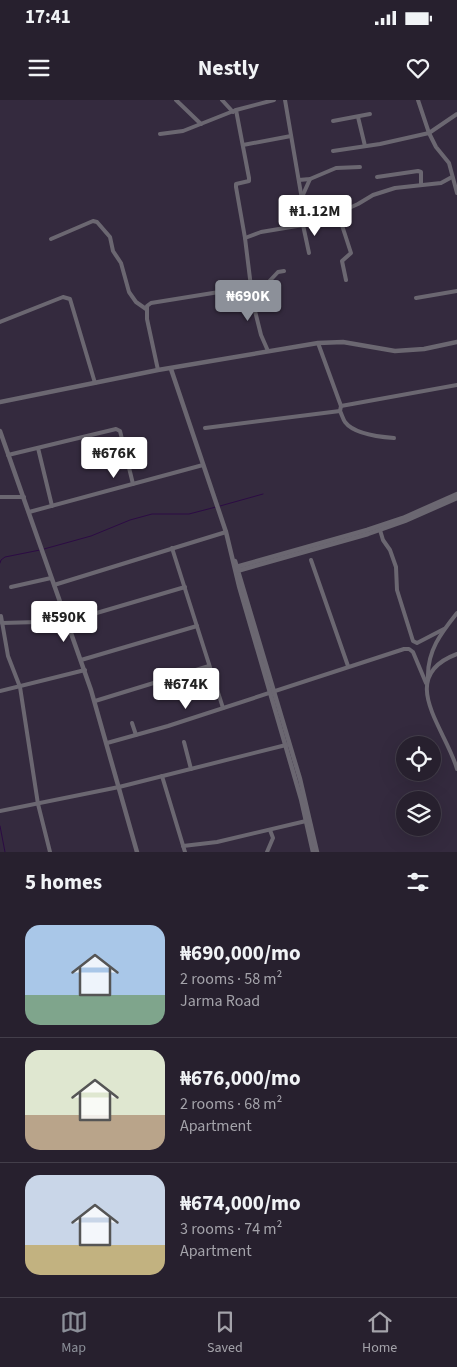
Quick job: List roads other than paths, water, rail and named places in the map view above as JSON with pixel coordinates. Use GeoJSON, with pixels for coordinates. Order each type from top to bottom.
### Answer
{"type":"FeatureCollection","features":[{"type":"Feature","properties":{"kind":"street"},"geometry":{"type":"LineString","coordinates":[[176,100],[201,124]]}},
{"type":"Feature","properties":{"kind":"street"},"geometry":{"type":"LineString","coordinates":[[222,100],[235,111],[243,145],[249,179],[236,184],[236,187],[245,238],[250,287],[261,335],[268,351]]}},
{"type":"Feature","properties":{"kind":"street"},"geometry":{"type":"LineString","coordinates":[[160,134],[183,131],[235,111],[274,100]]}},
{"type":"Feature","properties":{"kind":"street"},"geometry":{"type":"LineString","coordinates":[[285,100],[302,197],[309,253]]}},
{"type":"Feature","properties":{"kind":"street"},"geometry":{"type":"LineString","coordinates":[[418,100],[436,147],[448,160],[457,193]]}},
{"type":"Feature","properties":{"kind":"street"},"geometry":{"type":"LineString","coordinates":[[334,121],[370,114]]}},
{"type":"Feature","properties":{"kind":"street"},"geometry":{"type":"LineString","coordinates":[[333,151],[402,140],[429,132],[457,114]]}},
{"type":"Feature","properties":{"kind":"street"},"geometry":{"type":"LineString","coordinates":[[358,117],[365,146]]}},
{"type":"Feature","properties":{"kind":"street"},"geometry":{"type":"LineString","coordinates":[[243,145],[291,136]]}},
{"type":"Feature","properties":{"kind":"street"},"geometry":{"type":"LineString","coordinates":[[299,180],[310,179],[336,168],[360,167]]}},
{"type":"Feature","properties":{"kind":"street"},"geometry":{"type":"LineString","coordinates":[[378,177],[418,171],[421,172],[421,184]]}},
{"type":"Feature","properties":{"kind":"street"},"geometry":{"type":"LineString","coordinates":[[245,238],[261,232],[304,224],[338,213],[373,195],[395,188],[441,183],[452,176]]}},
{"type":"Feature","properties":{"kind":"street"},"geometry":{"type":"LineString","coordinates":[[302,197],[310,179]]}},
{"type":"Feature","properties":{"kind":"street"},"geometry":{"type":"LineString","coordinates":[[338,213],[351,253],[342,261],[346,280]]}},
{"type":"Feature","properties":{"kind":"street"},"geometry":{"type":"LineString","coordinates":[[51,239],[93,221],[97,222],[110,237],[113,251],[122,263],[129,292],[136,302],[146,309],[158,370]]}},
{"type":"Feature","properties":{"kind":"street"},"geometry":{"type":"LineString","coordinates":[[252,295],[263,288],[278,272],[284,271]]}},
{"type":"Feature","properties":{"kind":"street"},"geometry":{"type":"LineString","coordinates":[[263,288],[276,286]]}},
{"type":"Feature","properties":{"kind":"street"},"geometry":{"type":"LineString","coordinates":[[146,309],[151,303],[250,287]]}},
{"type":"Feature","properties":{"kind":"street"},"geometry":{"type":"LineString","coordinates":[[416,298],[457,291]]}},
{"type":"Feature","properties":{"kind":"street"},"geometry":{"type":"LineString","coordinates":[[0,322],[63,297],[70,299],[95,383]]}},
{"type":"Feature","properties":{"kind":"street"},"geometry":{"type":"LineString","coordinates":[[318,342],[340,409],[347,424],[376,436],[394,438]]}},
{"type":"Feature","properties":{"kind":"street"},"geometry":{"type":"LineString","coordinates":[[0,402],[158,370],[318,342],[343,342],[395,352],[424,349],[457,342]]}},
{"type":"Feature","properties":{"kind":"street"},"geometry":{"type":"LineString","coordinates":[[171,369],[226,532],[272,692],[300,779],[318,852]]}},
{"type":"Feature","properties":{"kind":"street"},"geometry":{"type":"LineString","coordinates":[[205,428],[340,409],[457,385]]}},
{"type":"Feature","properties":{"kind":"street"},"geometry":{"type":"LineString","coordinates":[[8,455],[113,429],[118,430],[120,431],[133,484]]}},
{"type":"Feature","properties":{"kind":"street"},"geometry":{"type":"LineString","coordinates":[[0,432],[66,622],[85,670],[137,852]]}},
{"type":"Feature","properties":{"kind":"street"},"geometry":{"type":"LineString","coordinates":[[38,448],[52,506]]}},
{"type":"Feature","properties":{"kind":"street"},"geometry":{"type":"LineString","coordinates":[[29,512],[204,465]]}},
{"type":"Feature","properties":{"kind":"street"},"geometry":{"type":"LineString","coordinates":[[234,559],[239,563],[249,565],[380,530],[405,521],[457,496]]}},
{"type":"Feature","properties":{"kind":"street"},"geometry":{"type":"LineString","coordinates":[[237,569],[367,530],[457,496]]}},
{"type":"Feature","properties":{"kind":"street"},"geometry":{"type":"LineString","coordinates":[[0,497],[24,497]]}},
{"type":"Feature","properties":{"kind":"street"},"geometry":{"type":"LineString","coordinates":[[380,530],[396,567],[397,590],[413,641],[417,643],[444,629]]}},
{"type":"Feature","properties":{"kind":"street"},"geometry":{"type":"LineString","coordinates":[[54,585],[226,532]]}},
{"type":"Feature","properties":{"kind":"street"},"geometry":{"type":"LineString","coordinates":[[172,548],[223,708]]}},
{"type":"Feature","properties":{"kind":"street"},"geometry":{"type":"LineString","coordinates":[[311,560],[348,666]]}},
{"type":"Feature","properties":{"kind":"street"},"geometry":{"type":"LineString","coordinates":[[242,579],[249,565]]}},
{"type":"Feature","properties":{"kind":"street"},"geometry":{"type":"LineString","coordinates":[[237,569],[242,579],[313,852]]}},
{"type":"Feature","properties":{"kind":"street"},"geometry":{"type":"LineString","coordinates":[[11,588],[51,578]]}},
{"type":"Feature","properties":{"kind":"street"},"geometry":{"type":"LineString","coordinates":[[66,622],[185,587]]}},
{"type":"Feature","properties":{"kind":"street"},"geometry":{"type":"LineString","coordinates":[[457,614],[444,629],[430,654],[427,681],[427,696],[432,712],[451,750],[457,769]]}},
{"type":"Feature","properties":{"kind":"street"},"geometry":{"type":"LineString","coordinates":[[1,616],[8,656],[20,686],[38,804],[50,852]]}},
{"type":"Feature","properties":{"kind":"street"},"geometry":{"type":"LineString","coordinates":[[2,623],[38,622]]}},
{"type":"Feature","properties":{"kind":"street"},"geometry":{"type":"LineString","coordinates":[[81,660],[197,626]]}},
{"type":"Feature","properties":{"kind":"street"},"geometry":{"type":"LineString","coordinates":[[107,743],[223,708],[407,648],[413,652],[427,681]]}},
{"type":"Feature","properties":{"kind":"street"},"geometry":{"type":"LineString","coordinates":[[427,681],[435,666],[457,654]]}},
{"type":"Feature","properties":{"kind":"street"},"geometry":{"type":"LineString","coordinates":[[95,701],[209,666]]}},
{"type":"Feature","properties":{"kind":"street"},"geometry":{"type":"LineString","coordinates":[[0,691],[85,670]]}},
{"type":"Feature","properties":{"kind":"street"},"geometry":{"type":"LineString","coordinates":[[132,724],[136,735]]}},
{"type":"Feature","properties":{"kind":"street"},"geometry":{"type":"LineString","coordinates":[[184,742],[191,769]]}},
{"type":"Feature","properties":{"kind":"street"},"geometry":{"type":"LineString","coordinates":[[1,811],[119,787],[286,745]]}},
{"type":"Feature","properties":{"kind":"street"},"geometry":{"type":"LineString","coordinates":[[451,750],[457,747]]}},
{"type":"Feature","properties":{"kind":"street"},"geometry":{"type":"LineString","coordinates":[[162,776],[183,850],[306,821]]}},
{"type":"Feature","properties":{"kind":"street"},"geometry":{"type":"LineString","coordinates":[[267,852],[273,838],[270,830]]}},
{"type":"Feature","properties":{"kind":"waterway"},"geometry":{"type":"LineString","coordinates":[[220,506],[263,494]]}},
{"type":"Feature","properties":{"kind":"waterway"},"geometry":{"type":"LineString","coordinates":[[44,549],[91,536],[130,520],[152,514],[189,514],[216,507]]}},
{"type":"Feature","properties":{"kind":"waterway"},"geometry":{"type":"LineString","coordinates":[[0,563],[5,557],[40,550]]}},
{"type":"Feature","properties":{"kind":"waterway"},"geometry":{"type":"LineString","coordinates":[[0,826],[5,852]]}}]}
